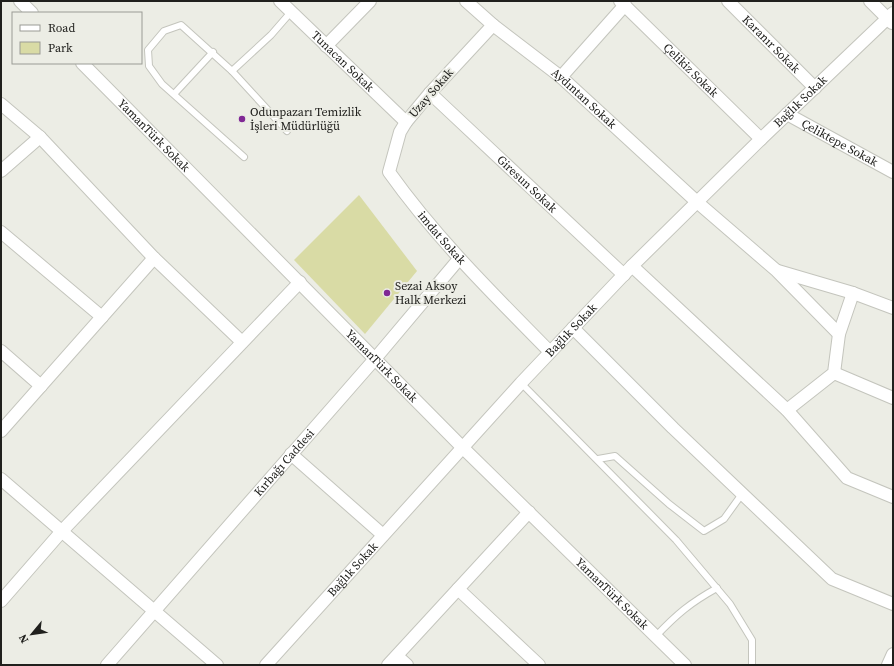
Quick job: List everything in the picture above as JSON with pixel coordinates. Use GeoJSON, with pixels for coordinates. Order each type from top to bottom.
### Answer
{"type":"FeatureCollection","features":[{"type":"Feature","properties":{"kind":"street"},"geometry":{"type":"LineString","coordinates":[[20,1],[31,12]]}},
{"type":"Feature","properties":{"kind":"street","name":"Tunacan Sokak"},"geometry":{"type":"LineString","coordinates":[[280,1],[406,122]]}},
{"type":"Feature","properties":{"kind":"street"},"geometry":{"type":"LineString","coordinates":[[326,46],[370,1]]}},
{"type":"Feature","properties":{"kind":"street","name":"Aydıntan Sokak"},"geometry":{"type":"LineString","coordinates":[[466,1],[493,25],[561,77],[697,202],[777,271],[839,334]]}},
{"type":"Feature","properties":{"kind":"street","name":"Karanır Sokak"},"geometry":{"type":"LineString","coordinates":[[728,1],[814,88]]}},
{"type":"Feature","properties":{"kind":"street"},"geometry":{"type":"LineString","coordinates":[[870,1],[891,19]]}},
{"type":"Feature","properties":{"kind":"street"},"geometry":{"type":"LineString","coordinates":[[561,77],[622,3]]}},
{"type":"Feature","properties":{"kind":"street","name":"Çelikiz Sokak"},"geometry":{"type":"LineString","coordinates":[[622,3],[761,139]]}},
{"type":"Feature","properties":{"kind":"street","name":"Bağlık Sokak"},"geometry":{"type":"LineString","coordinates":[[266,665],[462,447],[632,266],[814,88],[891,19]]}},
{"type":"Feature","properties":{"kind":"street","name":"Uzay Sokak"},"geometry":{"type":"LineString","coordinates":[[389,172],[400,132],[406,122],[430,93],[493,25]]}},
{"type":"Feature","properties":{"kind":"street","name":"YamanTürk Sokak"},"geometry":{"type":"LineString","coordinates":[[83,64],[300,282],[374,360],[686,665]]}},
{"type":"Feature","properties":{"kind":"street","name":"Giresun Sokak"},"geometry":{"type":"LineString","coordinates":[[430,93],[624,275]]}},
{"type":"Feature","properties":{"kind":"street"},"geometry":{"type":"LineString","coordinates":[[1,104],[40,137],[154,258],[242,342]]}},
{"type":"Feature","properties":{"kind":"street","name":"Çeliktepe Sokak"},"geometry":{"type":"LineString","coordinates":[[787,114],[893,172]]}},
{"type":"Feature","properties":{"kind":"street"},"geometry":{"type":"LineString","coordinates":[[1,171],[40,137]]}},
{"type":"Feature","properties":{"kind":"street","name":"imdat Sokak"},"geometry":{"type":"LineString","coordinates":[[389,172],[412,204],[459,259],[550,352]]}},
{"type":"Feature","properties":{"kind":"street"},"geometry":{"type":"LineString","coordinates":[[1,232],[102,316]]}},
{"type":"Feature","properties":{"kind":"street"},"geometry":{"type":"LineString","coordinates":[[1,431],[154,258]]}},
{"type":"Feature","properties":{"kind":"street","name":"Kırbağı Caddesi"},"geometry":{"type":"LineString","coordinates":[[107,665],[374,360],[459,259]]}},
{"type":"Feature","properties":{"kind":"street"},"geometry":{"type":"LineString","coordinates":[[632,266],[786,410],[847,478],[893,497]]}},
{"type":"Feature","properties":{"kind":"street"},"geometry":{"type":"LineString","coordinates":[[777,271],[853,293],[893,308]]}},
{"type":"Feature","properties":{"kind":"street"},"geometry":{"type":"LineString","coordinates":[[1,601],[62,531],[300,282]]}},
{"type":"Feature","properties":{"kind":"street"},"geometry":{"type":"LineString","coordinates":[[786,410],[834,373],[839,334],[853,293]]}},
{"type":"Feature","properties":{"kind":"street"},"geometry":{"type":"LineString","coordinates":[[573,328],[673,428],[832,579],[893,604]]}},
{"type":"Feature","properties":{"kind":"street"},"geometry":{"type":"LineString","coordinates":[[1,351],[41,386]]}},
{"type":"Feature","properties":{"kind":"street"},"geometry":{"type":"LineString","coordinates":[[834,373],[893,398]]}},
{"type":"Feature","properties":{"kind":"street"},"geometry":{"type":"LineString","coordinates":[[291,454],[383,535]]}},
{"type":"Feature","properties":{"kind":"street"},"geometry":{"type":"LineString","coordinates":[[1,479],[217,665]]}},
{"type":"Feature","properties":{"kind":"street"},"geometry":{"type":"LineString","coordinates":[[388,665],[529,512]]}},
{"type":"Feature","properties":{"kind":"street"},"geometry":{"type":"LineString","coordinates":[[458,589],[539,665]]}},
{"type":"Feature","properties":{"kind":"street"},"geometry":{"type":"LineString","coordinates":[[888,665],[893,654]]}},
{"type":"Feature","properties":{"kind":"street"},"geometry":{"type":"LineString","coordinates":[[397,656],[407,665]]}},
{"type":"Feature","properties":{"kind":"lane"},"geometry":{"type":"LineString","coordinates":[[232,71],[271,35],[291,12]]}},
{"type":"Feature","properties":{"kind":"lane"},"geometry":{"type":"LineString","coordinates":[[244,157],[175,93],[162,84],[149,66],[148,50],[164,31],[181,25],[232,71],[287,131]]}},
{"type":"Feature","properties":{"kind":"lane"},"geometry":{"type":"LineString","coordinates":[[175,93],[212,52]]}},
{"type":"Feature","properties":{"kind":"lane"},"geometry":{"type":"LineString","coordinates":[[521,383],[598,459],[676,540],[717,588],[730,604],[752,640],[752,665]]}},
{"type":"Feature","properties":{"kind":"lane"},"geometry":{"type":"LineString","coordinates":[[598,459],[615,456],[669,504],[704,531],[724,519],[742,494]]}},
{"type":"Feature","properties":{"kind":"lane"},"geometry":{"type":"LineString","coordinates":[[656,636],[679,612],[695,600],[717,588]]}},
{"type":"Feature","properties":{"kind":"green space"},"geometry":{"type":"Polygon","coordinates":[[[359,195],[417,271],[365,334],[294,260],[359,195]]]}},
{"type":"Feature","properties":{"kind":"place","name":"Odunpazarı Temizlik İşleri Müdürlüğü"},"geometry":{"type":"Point","coordinates":[242,119]}},
{"type":"Feature","properties":{"kind":"place","name":"Sezai Aksoy Halk Merkezi"},"geometry":{"type":"Point","coordinates":[387,293]}}]}
